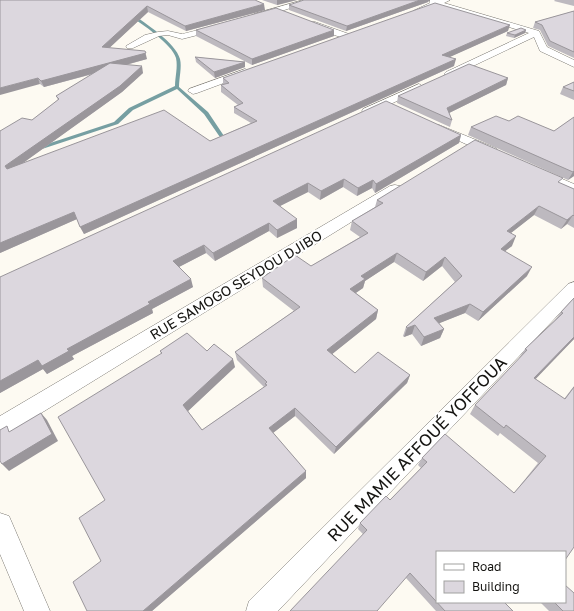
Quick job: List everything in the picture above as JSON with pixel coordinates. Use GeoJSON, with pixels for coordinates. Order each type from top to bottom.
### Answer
{"type":"FeatureCollection","features":[{"type":"Feature","properties":{"kind":"street"},"geometry":{"type":"LineString","coordinates":[[248,19],[311,0]]}},
{"type":"Feature","properties":{"kind":"street"},"geometry":{"type":"LineString","coordinates":[[425,0],[442,2],[536,33],[543,49],[574,64]]}},
{"type":"Feature","properties":{"kind":"street"},"geometry":{"type":"LineString","coordinates":[[410,14],[442,2]]}},
{"type":"Feature","properties":{"kind":"street"},"geometry":{"type":"LineString","coordinates":[[264,5],[291,16]]}},
{"type":"Feature","properties":{"kind":"street"},"geometry":{"type":"LineString","coordinates":[[304,21],[350,35],[332,41]]}},
{"type":"Feature","properties":{"kind":"street"},"geometry":{"type":"LineString","coordinates":[[130,46],[158,34],[168,33],[182,38],[226,25]]}},
{"type":"Feature","properties":{"kind":"street"},"geometry":{"type":"LineString","coordinates":[[355,117],[536,33]]}},
{"type":"Feature","properties":{"kind":"street"},"geometry":{"type":"LineString","coordinates":[[193,91],[251,70]]}},
{"type":"Feature","properties":{"kind":"street"},"geometry":{"type":"LineString","coordinates":[[384,103],[398,109]]}},
{"type":"Feature","properties":{"kind":"street"},"geometry":{"type":"LineString","coordinates":[[432,124],[465,147],[501,156]]}},
{"type":"Feature","properties":{"kind":"street"},"geometry":{"type":"LineString","coordinates":[[530,169],[574,189]]}},
{"type":"Feature","properties":{"kind":"street","name":"RUE SAMOGO SEYDOU DJIBO"},"geometry":{"type":"LineString","coordinates":[[0,427],[411,180]]}},
{"type":"Feature","properties":{"kind":"street","name":"RUE MAMIE AFFOUÉ YOFFOUA"},"geometry":{"type":"LineString","coordinates":[[259,611],[574,288]]}},
{"type":"Feature","properties":{"kind":"street"},"geometry":{"type":"LineString","coordinates":[[0,525],[38,611]]}},
{"type":"Feature","properties":{"kind":"building"},"geometry":{"type":"Polygon","coordinates":[[[0,0],[255,0],[264,4],[185,26],[147,6],[102,47],[145,51],[146,53],[41,81],[38,78],[0,88],[0,0]]]}},
{"type":"Feature","properties":{"kind":"building"},"geometry":{"type":"Polygon","coordinates":[[[304,0],[420,0],[347,26],[289,5],[304,0]]]}},
{"type":"Feature","properties":{"kind":"building"},"geometry":{"type":"Polygon","coordinates":[[[435,3],[510,25],[442,55],[456,59],[80,227],[74,212],[0,243],[0,131],[22,118],[32,120],[59,99],[56,96],[110,63],[142,66],[120,86],[5,166],[7,169],[164,110],[210,141],[257,121],[234,107],[243,103],[221,85],[229,83],[223,78],[435,3]]]}},
{"type":"Feature","properties":{"kind":"building"},"geometry":{"type":"Polygon","coordinates":[[[276,8],[334,30],[252,59],[196,30],[276,8]]]}},
{"type":"Feature","properties":{"kind":"building"},"geometry":{"type":"Polygon","coordinates":[[[574,11],[574,52],[550,41],[542,25],[535,22],[574,11]]]}},
{"type":"Feature","properties":{"kind":"building"},"geometry":{"type":"Polygon","coordinates":[[[521,28],[526,30],[515,35],[507,33],[521,28]]]}},
{"type":"Feature","properties":{"kind":"building"},"geometry":{"type":"Polygon","coordinates":[[[195,57],[245,62],[214,72],[195,57]]]}},
{"type":"Feature","properties":{"kind":"building"},"geometry":{"type":"Polygon","coordinates":[[[469,64],[508,78],[447,108],[452,120],[398,96],[469,64]]]}},
{"type":"Feature","properties":{"kind":"building"},"geometry":{"type":"Polygon","coordinates":[[[574,82],[574,91],[563,87],[574,82]]]}},
{"type":"Feature","properties":{"kind":"building"},"geometry":{"type":"Polygon","coordinates":[[[386,101],[461,135],[376,184],[373,180],[358,188],[344,179],[321,191],[308,183],[273,201],[297,219],[277,230],[269,223],[213,253],[204,245],[173,261],[191,279],[148,302],[150,304],[67,349],[69,351],[42,366],[38,360],[0,381],[0,277],[386,101]]]}},
{"type":"Feature","properties":{"kind":"building"},"geometry":{"type":"Polygon","coordinates":[[[496,116],[509,121],[518,116],[554,131],[574,117],[574,171],[573,172],[471,127],[496,116]]]}},
{"type":"Feature","properties":{"kind":"building"},"geometry":{"type":"Polygon","coordinates":[[[475,140],[563,178],[558,182],[574,189],[574,216],[573,215],[567,220],[539,206],[507,231],[516,236],[501,249],[532,267],[483,312],[470,304],[434,318],[444,329],[424,337],[415,325],[406,327],[462,276],[445,257],[426,272],[397,253],[361,276],[365,279],[350,289],[378,310],[327,350],[355,373],[378,352],[410,375],[336,447],[295,408],[269,428],[306,471],[143,611],[87,611],[73,582],[101,561],[79,518],[105,500],[58,417],[162,353],[160,351],[187,333],[207,351],[214,344],[233,359],[183,405],[202,430],[267,385],[265,384],[267,382],[235,352],[300,307],[262,278],[295,255],[311,266],[368,233],[352,221],[383,203],[377,200],[475,140]]]}},
{"type":"Feature","properties":{"kind":"building"},"geometry":{"type":"Polygon","coordinates":[[[574,298],[574,337],[534,378],[565,399],[574,387],[574,547],[566,559],[566,551],[436,551],[436,601],[410,573],[377,611],[290,611],[367,530],[360,523],[386,496],[390,500],[427,462],[422,458],[445,434],[514,493],[546,456],[506,425],[504,428],[475,405],[527,350],[525,349],[563,313],[561,312],[574,298]]]}},
{"type":"Feature","properties":{"kind":"building"},"geometry":{"type":"Polygon","coordinates":[[[41,413],[52,434],[2,464],[0,461],[0,430],[7,426],[9,432],[41,413]]]}},
{"type":"Feature","properties":{"kind":"building"},"geometry":{"type":"Polygon","coordinates":[[[566,586],[574,593],[574,611],[563,611],[555,603],[566,603],[566,586]]]}},
{"type":"Feature","properties":{"kind":"building"},"geometry":{"type":"Polygon","coordinates":[[[438,603],[505,603],[513,611],[445,611],[438,603]]]}},
{"type":"Feature","properties":{"kind":"waterway"},"geometry":{"type":"LineString","coordinates":[[131,15],[165,41],[176,54],[178,59],[177,87]]}},
{"type":"Feature","properties":{"kind":"waterway"},"geometry":{"type":"LineString","coordinates":[[37,149],[116,123],[131,109],[177,87]]}},
{"type":"Feature","properties":{"kind":"waterway"},"geometry":{"type":"LineString","coordinates":[[177,87],[206,113],[226,142]]}}]}
